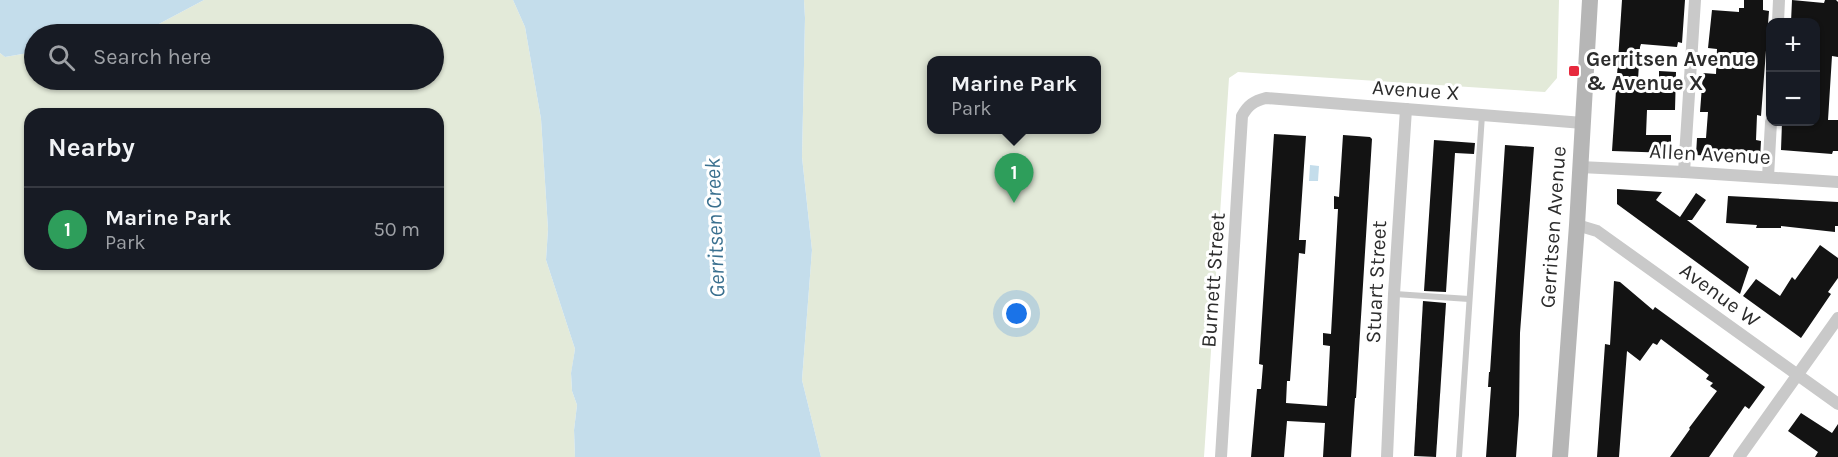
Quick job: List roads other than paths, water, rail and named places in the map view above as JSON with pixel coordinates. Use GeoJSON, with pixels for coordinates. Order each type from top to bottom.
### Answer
{"type":"FeatureCollection","features":[{"type":"Feature","properties":{"kind":"main road","name":"Gerritsen Avenue"},"geometry":{"type":"LineString","coordinates":[[1560,457],[1590,0]]}},
{"type":"Feature","properties":{"kind":"street"},"geometry":{"type":"LineString","coordinates":[[1684,172],[1695,0]]}},
{"type":"Feature","properties":{"kind":"street"},"geometry":{"type":"LineString","coordinates":[[1778,18],[1779,0]]}},
{"type":"Feature","properties":{"kind":"street","name":"Avenue X"},"geometry":{"type":"LineString","coordinates":[[1248,106],[1257,100],[1266,98],[1583,123]]}},
{"type":"Feature","properties":{"kind":"street","name":"Burnett Street"},"geometry":{"type":"LineString","coordinates":[[1221,457],[1242,116],[1248,106]]}},
{"type":"Feature","properties":{"kind":"street","name":"Stuart Street"},"geometry":{"type":"LineString","coordinates":[[1387,457],[1394,294],[1406,109]]}},
{"type":"Feature","properties":{"kind":"street"},"geometry":{"type":"LineString","coordinates":[[1768,177],[1771,126]]}},
{"type":"Feature","properties":{"kind":"street","name":"Allen Avenue"},"geometry":{"type":"LineString","coordinates":[[1580,167],[1838,182]]}},
{"type":"Feature","properties":{"kind":"street","name":"Avenue W"},"geometry":{"type":"LineString","coordinates":[[1577,225],[1597,231],[1838,404]]}},
{"type":"Feature","properties":{"kind":"street"},"geometry":{"type":"LineString","coordinates":[[1739,457],[1838,318]]}},
{"type":"Feature","properties":{"kind":"lane"},"geometry":{"type":"LineString","coordinates":[[1459,457],[1482,115]]}},
{"type":"Feature","properties":{"kind":"lane"},"geometry":{"type":"LineString","coordinates":[[1394,294],[1469,298]]}},
{"type":"Feature","properties":{"kind":"water"},"geometry":{"type":"Polygon","coordinates":[[[0,0],[204,0],[159,24],[24,24],[24,54],[5,57],[0,53],[0,0]]]}},
{"type":"Feature","properties":{"kind":"water","name":"Gerritsen Creek"},"geometry":{"type":"Polygon","coordinates":[[[513,0],[804,0],[802,157],[812,250],[802,380],[821,457],[575,457],[574,430],[577,405],[572,391],[571,373],[575,349],[546,260],[548,229],[541,119],[525,27],[513,0]]]}},
{"type":"Feature","properties":{"kind":"water"},"geometry":{"type":"Polygon","coordinates":[[[1310,165],[1319,166],[1318,181],[1309,181],[1310,165]]]}},
{"type":"Feature","properties":{"kind":"place","name":"Gerritsen Avenue & Avenue X"},"geometry":{"type":"Point","coordinates":[1574,71]}},
{"type":"Feature","properties":{"kind":"place","name":"Marine Park"},"geometry":{"type":"Point","coordinates":[1014,203]}}]}
